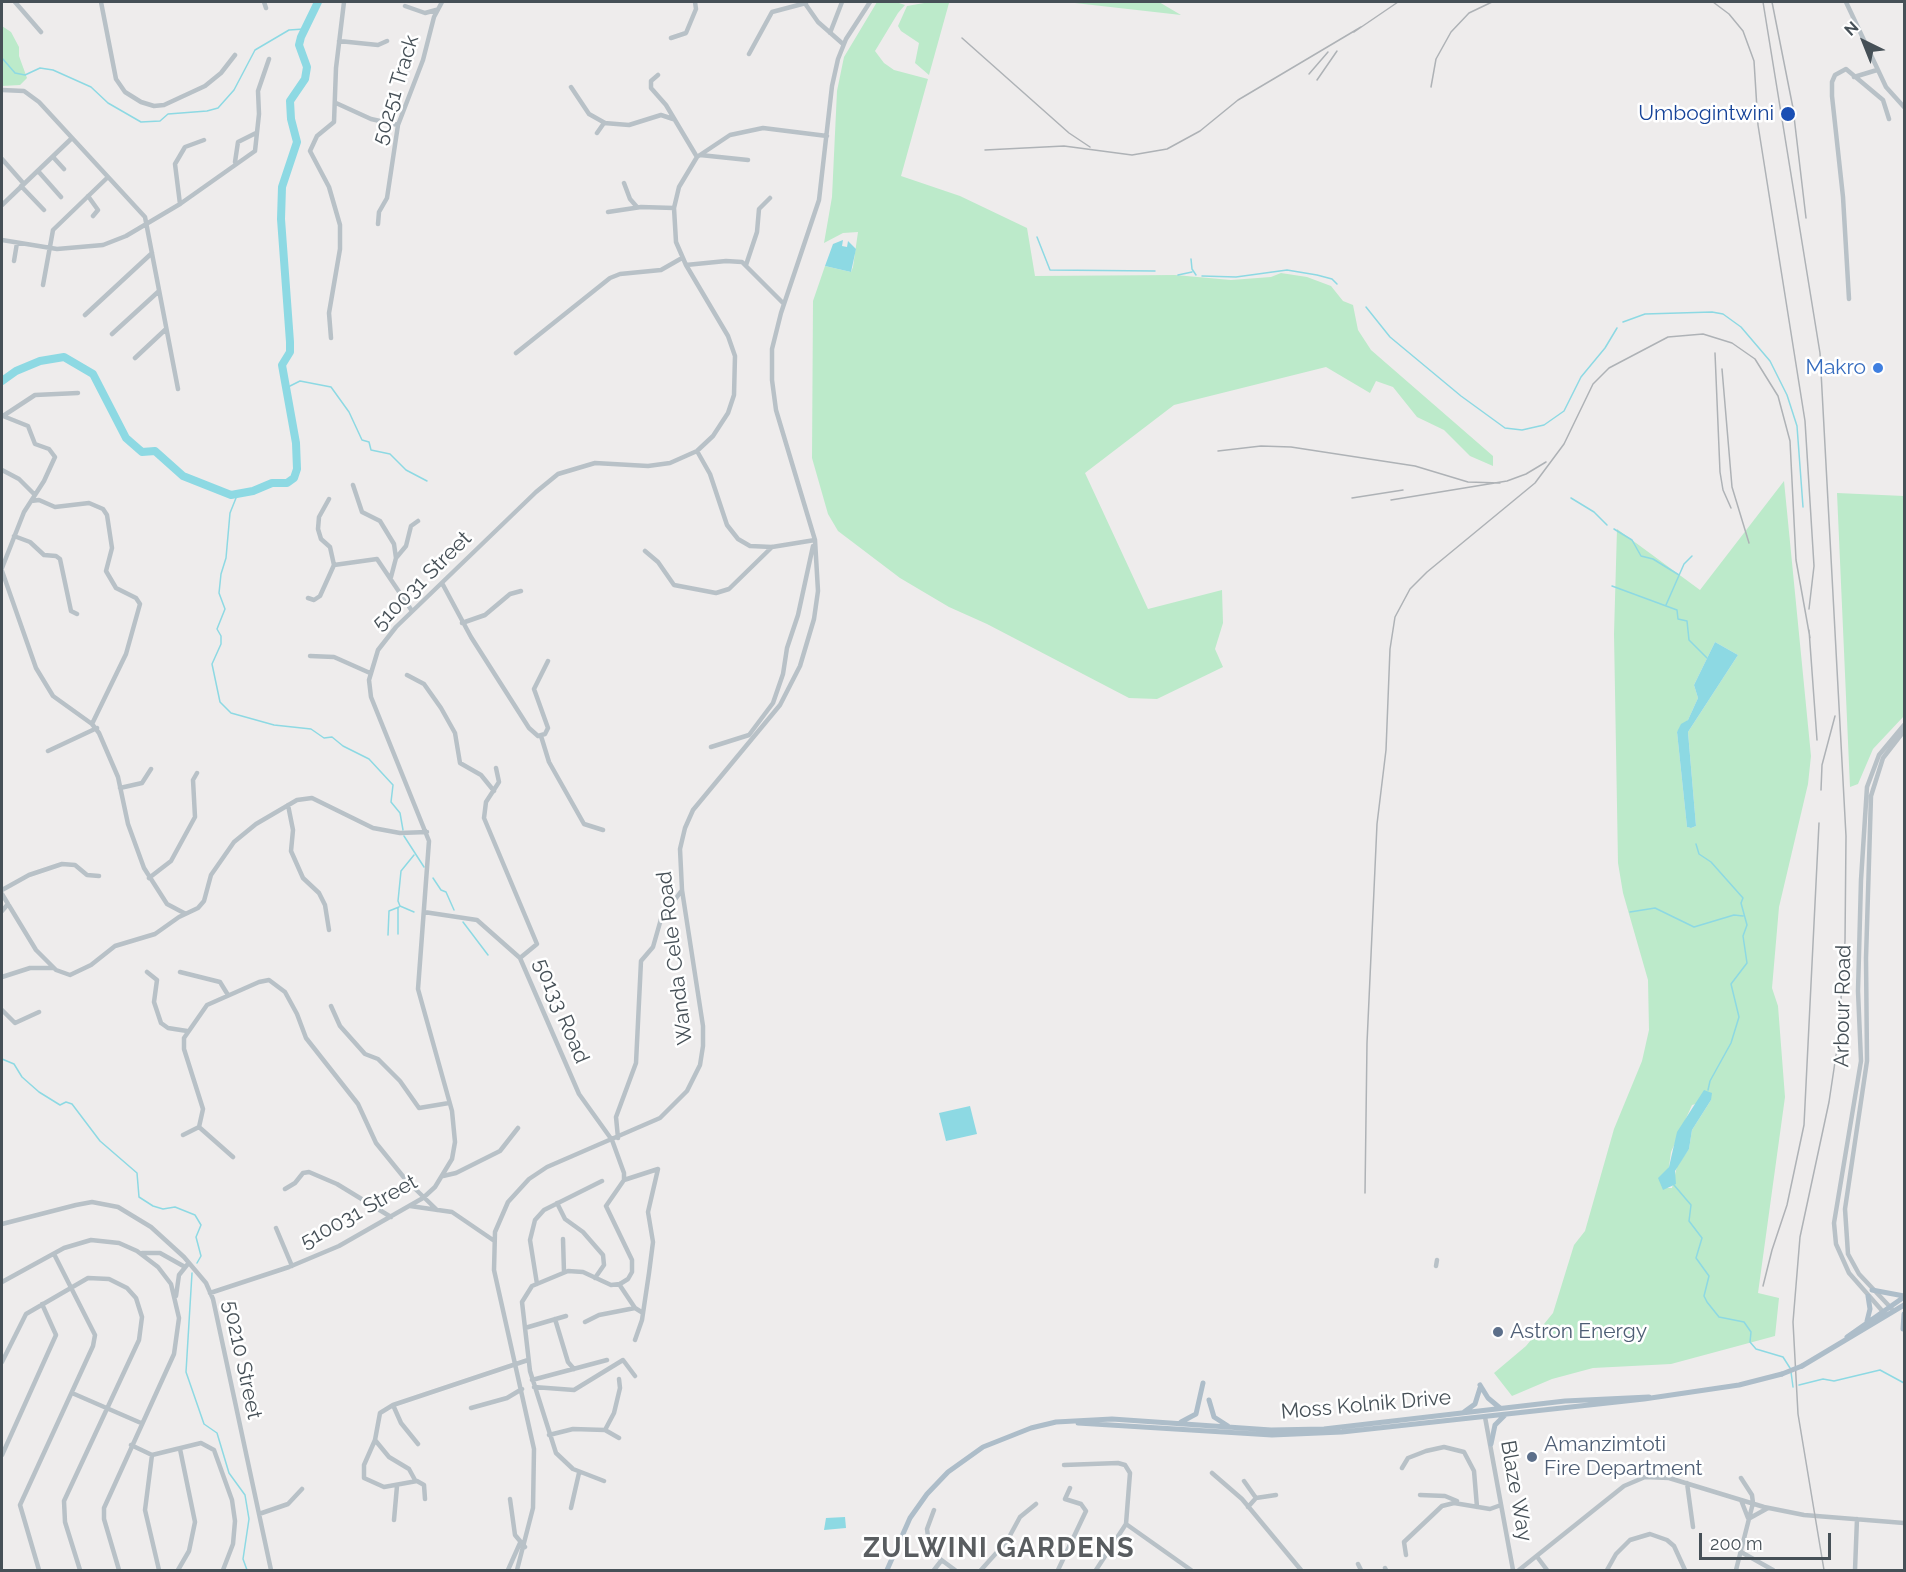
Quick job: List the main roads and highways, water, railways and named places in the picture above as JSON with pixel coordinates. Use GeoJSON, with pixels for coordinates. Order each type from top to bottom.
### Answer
{"type":"FeatureCollection","features":[{"type":"Feature","properties":{"kind":"main road"},"geometry":{"type":"LineString","coordinates":[[1872,1290],[1905,1297]]}},
{"type":"Feature","properties":{"kind":"main road"},"geometry":{"type":"LineString","coordinates":[[1866,1323],[1870,1310],[1868,1296]]}},
{"type":"Feature","properties":{"kind":"main road","name":"Moss Kolnik Drive"},"geometry":{"type":"LineString","coordinates":[[1892,1309],[1905,1297]]}},
{"type":"Feature","properties":{"kind":"main road","name":"Moss Kolnik Drive"},"geometry":{"type":"LineString","coordinates":[[1829,1351],[1866,1323],[1892,1309],[1905,1305]]}},
{"type":"Feature","properties":{"kind":"main road","name":"Moss Kolnik Drive"},"geometry":{"type":"LineString","coordinates":[[1049,1424],[1108,1424],[1272,1435],[1388,1429],[1739,1385],[1782,1374],[1802,1366],[1829,1351],[1885,1313]]}},
{"type":"Feature","properties":{"kind":"main road"},"geometry":{"type":"LineString","coordinates":[[1903,1329],[1905,1314]]}},
{"type":"Feature","properties":{"kind":"main road"},"geometry":{"type":"LineString","coordinates":[[1177,1424],[1196,1414],[1203,1383]]}},
{"type":"Feature","properties":{"kind":"main road"},"geometry":{"type":"LineString","coordinates":[[1459,1414],[1472,1407],[1480,1387],[1500,1408]]}},
{"type":"Feature","properties":{"kind":"main road","name":"Moss Kolnik Drive"},"geometry":{"type":"LineString","coordinates":[[887,1570],[910,1518],[948,1472],[983,1448],[1031,1428],[1091,1419],[1231,1427],[1324,1429],[1500,1408],[1637,1395],[1649,1396]]}},
{"type":"Feature","properties":{"kind":"main road"},"geometry":{"type":"LineString","coordinates":[[1209,1400],[1216,1420],[1231,1427]]}},
{"type":"Feature","properties":{"kind":"main road"},"geometry":{"type":"LineString","coordinates":[[1491,1444],[1495,1425],[1507,1414]]}},
{"type":"Feature","properties":{"kind":"water"},"geometry":{"type":"Polygon","coordinates":[[[843,240],[842,246],[847,247],[848,241],[856,249],[851,272],[825,266],[833,244],[843,240]]]}},
{"type":"Feature","properties":{"kind":"water"},"geometry":{"type":"Polygon","coordinates":[[[1715,642],[1738,655],[1688,732],[1696,826],[1691,828],[1687,827],[1677,732],[1681,724],[1688,720],[1698,698],[1694,685],[1715,642]]]}},
{"type":"Feature","properties":{"kind":"water"},"geometry":{"type":"Polygon","coordinates":[[[1704,1090],[1712,1093],[1711,1100],[1692,1130],[1689,1149],[1675,1171],[1676,1184],[1663,1190],[1658,1178],[1669,1167],[1677,1132],[1704,1090]]]}},
{"type":"Feature","properties":{"kind":"water"},"geometry":{"type":"Polygon","coordinates":[[[970,1106],[977,1134],[946,1141],[939,1113],[970,1106]]]}},
{"type":"Feature","properties":{"kind":"water"},"geometry":{"type":"Polygon","coordinates":[[[845,1517],[846,1528],[824,1530],[826,1518],[845,1517]]]}},
{"type":"Feature","properties":{"kind":"waterway"},"geometry":{"type":"LineString","coordinates":[[2,381],[16,371],[40,361],[64,357],[93,374],[126,438],[142,452],[155,451],[183,476],[231,495],[253,491],[272,483],[287,483],[294,478],[297,469],[296,443],[282,365],[290,352],[281,219],[282,187],[297,142],[291,119],[290,101],[305,79],[307,67],[299,45],[318,2]]}},
{"type":"Feature","properties":{"kind":"waterway"},"geometry":{"type":"LineString","coordinates":[[2,58],[15,73],[25,75],[40,68],[53,70],[91,87],[108,103],[141,122],[160,121],[168,114],[218,108],[234,90],[255,50],[289,30],[304,29]]}},
{"type":"Feature","properties":{"kind":"waterway"},"geometry":{"type":"LineString","coordinates":[[1037,237],[1050,270],[1155,271]]}},
{"type":"Feature","properties":{"kind":"waterway"},"geometry":{"type":"LineString","coordinates":[[1191,259],[1192,269],[1196,275]]}},
{"type":"Feature","properties":{"kind":"waterway"},"geometry":{"type":"LineString","coordinates":[[1202,276],[1236,277],[1287,270],[1332,279],[1337,284]]}},
{"type":"Feature","properties":{"kind":"waterway"},"geometry":{"type":"LineString","coordinates":[[1178,275],[1192,272]]}},
{"type":"Feature","properties":{"kind":"waterway"},"geometry":{"type":"LineString","coordinates":[[1366,307],[1390,337],[1461,396],[1505,428],[1522,430],[1544,425],[1564,411],[1581,377],[1605,348],[1617,328]]}},
{"type":"Feature","properties":{"kind":"waterway"},"geometry":{"type":"LineString","coordinates":[[1623,322],[1645,314],[1712,312],[1723,314],[1741,327],[1770,361],[1787,395],[1797,426],[1803,507]]}},
{"type":"Feature","properties":{"kind":"waterway"},"geometry":{"type":"LineString","coordinates":[[286,388],[300,381],[331,387],[349,412],[362,440],[369,442],[371,450],[390,454],[406,470],[427,481]]}},
{"type":"Feature","properties":{"kind":"waterway"},"geometry":{"type":"LineString","coordinates":[[238,493],[230,513],[226,558],[221,574],[219,593],[225,609],[217,629],[221,636],[221,644],[212,664],[220,702],[231,713],[274,725],[311,729],[324,738],[332,737],[343,746],[369,759],[393,785],[391,802],[400,813],[403,830]]}},
{"type":"Feature","properties":{"kind":"waterway"},"geometry":{"type":"LineString","coordinates":[[1571,498],[1594,512],[1607,525]]}},
{"type":"Feature","properties":{"kind":"waterway"},"geometry":{"type":"LineString","coordinates":[[1614,529],[1632,540],[1641,556],[1653,559],[1679,575]]}},
{"type":"Feature","properties":{"kind":"waterway"},"geometry":{"type":"LineString","coordinates":[[1666,605],[1684,564],[1692,556]]}},
{"type":"Feature","properties":{"kind":"waterway"},"geometry":{"type":"LineString","coordinates":[[1612,586],[1677,610],[1678,619],[1687,621],[1689,640],[1707,658]]}},
{"type":"Feature","properties":{"kind":"waterway"},"geometry":{"type":"LineString","coordinates":[[404,836],[424,867]]}},
{"type":"Feature","properties":{"kind":"waterway"},"geometry":{"type":"LineString","coordinates":[[1696,844],[1699,854],[1711,862],[1743,898],[1741,903],[1747,925],[1743,936],[1747,963],[1731,984],[1739,1017],[1731,1043],[1710,1081],[1708,1090]]}},
{"type":"Feature","properties":{"kind":"waterway"},"geometry":{"type":"LineString","coordinates":[[414,855],[401,871],[398,901],[400,906],[414,912]]}},
{"type":"Feature","properties":{"kind":"waterway"},"geometry":{"type":"LineString","coordinates":[[433,878],[441,890],[446,892],[454,910]]}},
{"type":"Feature","properties":{"kind":"waterway"},"geometry":{"type":"LineString","coordinates":[[388,935],[389,911],[399,907]]}},
{"type":"Feature","properties":{"kind":"waterway"},"geometry":{"type":"LineString","coordinates":[[398,908],[398,934]]}},
{"type":"Feature","properties":{"kind":"waterway"},"geometry":{"type":"LineString","coordinates":[[1630,912],[1655,908],[1694,927],[1734,915],[1743,916]]}},
{"type":"Feature","properties":{"kind":"waterway"},"geometry":{"type":"LineString","coordinates":[[463,922],[488,955]]}},
{"type":"Feature","properties":{"kind":"waterway"},"geometry":{"type":"LineString","coordinates":[[2,1059],[14,1064],[22,1077],[39,1092],[60,1105],[66,1102],[72,1104],[100,1141],[137,1173],[139,1197],[153,1206],[163,1209],[175,1207],[195,1215],[201,1225],[196,1237],[201,1256],[197,1263]]}},
{"type":"Feature","properties":{"kind":"waterway"},"geometry":{"type":"LineString","coordinates":[[1674,1185],[1691,1205],[1689,1221],[1702,1238],[1696,1258],[1709,1276],[1704,1296],[1707,1302],[1719,1317],[1744,1322],[1751,1332],[1750,1342],[1756,1349],[1783,1357],[1790,1368]]}},
{"type":"Feature","properties":{"kind":"waterway"},"geometry":{"type":"LineString","coordinates":[[192,1273],[186,1372],[204,1424],[217,1433],[229,1473],[245,1495],[249,1519],[243,1559],[247,1570]]}},
{"type":"Feature","properties":{"kind":"waterway"},"geometry":{"type":"LineString","coordinates":[[1799,1385],[1823,1379],[1834,1381],[1880,1370],[1904,1383]]}},
{"type":"Feature","properties":{"kind":"waterway"},"geometry":{"type":"LineString","coordinates":[[1791,1372],[1793,1387]]}},
{"type":"Feature","properties":{"kind":"railway"},"geometry":{"type":"LineString","coordinates":[[1354,32],[1398,2]]}},
{"type":"Feature","properties":{"kind":"railway"},"geometry":{"type":"LineString","coordinates":[[1431,87],[1436,59],[1451,32],[1469,13],[1492,2]]}},
{"type":"Feature","properties":{"kind":"railway"},"geometry":{"type":"LineString","coordinates":[[1713,2],[1729,14],[1743,31],[1754,61],[1758,125],[1805,421],[1814,566],[1809,609]]}},
{"type":"Feature","properties":{"kind":"railway"},"geometry":{"type":"LineString","coordinates":[[1763,2],[1820,353],[1846,836],[1845,941],[1838,1042],[1829,1102],[1800,1237],[1793,1322],[1798,1414],[1824,1570]]}},
{"type":"Feature","properties":{"kind":"railway"},"geometry":{"type":"LineString","coordinates":[[1772,2],[1793,108],[1806,218]]}},
{"type":"Feature","properties":{"kind":"railway"},"geometry":{"type":"LineString","coordinates":[[985,150],[1064,146],[1132,155],[1167,149],[1200,131],[1238,100],[1361,27]]}},
{"type":"Feature","properties":{"kind":"railway"},"geometry":{"type":"LineString","coordinates":[[962,38],[1069,133],[1090,147]]}},
{"type":"Feature","properties":{"kind":"railway"},"geometry":{"type":"LineString","coordinates":[[1317,80],[1337,51]]}},
{"type":"Feature","properties":{"kind":"railway"},"geometry":{"type":"LineString","coordinates":[[1309,74],[1328,52]]}},
{"type":"Feature","properties":{"kind":"railway"},"geometry":{"type":"LineString","coordinates":[[1365,1193],[1367,1043],[1377,824],[1386,750],[1390,649],[1395,617],[1410,589],[1427,572],[1535,483],[1564,444],[1593,384],[1609,368],[1668,337],[1703,334],[1732,343],[1755,359],[1778,396],[1790,441],[1796,560],[1810,638]]}},
{"type":"Feature","properties":{"kind":"railway"},"geometry":{"type":"LineString","coordinates":[[1715,353],[1720,472],[1723,490],[1731,508]]}},
{"type":"Feature","properties":{"kind":"railway"},"geometry":{"type":"LineString","coordinates":[[1722,369],[1732,487],[1749,543]]}},
{"type":"Feature","properties":{"kind":"railway"},"geometry":{"type":"LineString","coordinates":[[1218,451],[1261,446],[1291,447],[1415,466],[1468,482],[1500,483]]}},
{"type":"Feature","properties":{"kind":"railway"},"geometry":{"type":"LineString","coordinates":[[1391,500],[1507,481],[1526,474],[1546,462]]}},
{"type":"Feature","properties":{"kind":"railway"},"geometry":{"type":"LineString","coordinates":[[1352,498],[1403,490]]}},
{"type":"Feature","properties":{"kind":"railway"},"geometry":{"type":"LineString","coordinates":[[1809,630],[1817,740]]}},
{"type":"Feature","properties":{"kind":"railway"},"geometry":{"type":"LineString","coordinates":[[1821,790],[1822,765],[1835,716]]}},
{"type":"Feature","properties":{"kind":"railway"},"geometry":{"type":"LineString","coordinates":[[1763,1286],[1787,1205],[1804,1125],[1819,823]]}},
{"type":"Feature","properties":{"kind":"place","name":"Umbogintwini"},"geometry":{"type":"Point","coordinates":[1788,114]}},
{"type":"Feature","properties":{"kind":"place","name":"Makro"},"geometry":{"type":"Point","coordinates":[1878,368]}},
{"type":"Feature","properties":{"kind":"place","name":"Astron Energy"},"geometry":{"type":"Point","coordinates":[1498,1332]}},
{"type":"Feature","properties":{"kind":"place","name":"Amanzimtoti Fire Department"},"geometry":{"type":"Point","coordinates":[1532,1457]}},
{"type":"Feature","properties":{"kind":"district","name":"ZULWINI GARDENS"},"geometry":{"type":"Point","coordinates":[999,1549]}}]}
